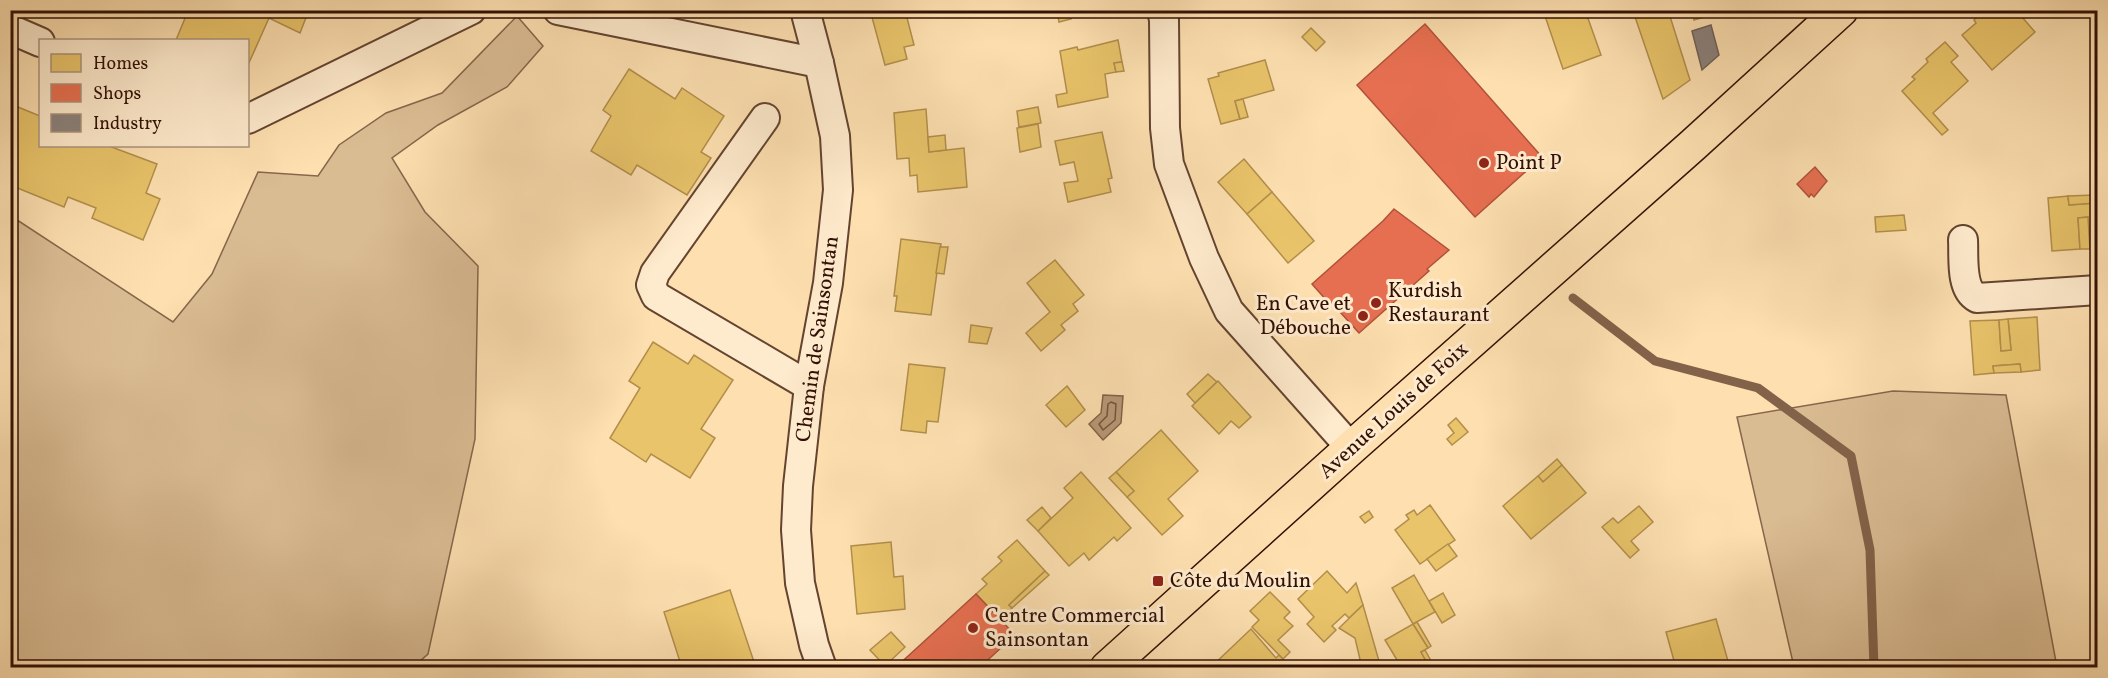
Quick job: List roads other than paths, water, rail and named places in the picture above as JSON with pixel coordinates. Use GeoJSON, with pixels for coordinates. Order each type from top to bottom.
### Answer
{"type":"FeatureCollection","features":[{"type":"Feature","properties":{"kind":"main road","name":"Avenue Louis de Foix"},"geometry":{"type":"LineString","coordinates":[[1107,668],[1351,448],[1694,145],[1841,10]]}},
{"type":"Feature","properties":{"kind":"street"},"geometry":{"type":"LineString","coordinates":[[249,119],[471,10]]}},
{"type":"Feature","properties":{"kind":"street"},"geometry":{"type":"LineString","coordinates":[[558,10],[819,63]]}},
{"type":"Feature","properties":{"kind":"street","name":"Chemin de Sainsontan"},"geometry":{"type":"LineString","coordinates":[[805,10],[835,136],[838,190],[828,283],[809,386],[798,486],[796,530],[800,583],[814,645],[822,668]]}},
{"type":"Feature","properties":{"kind":"street"},"geometry":{"type":"LineString","coordinates":[[1162,10],[1165,128],[1169,164],[1204,258],[1230,311],[1351,448]]}},
{"type":"Feature","properties":{"kind":"street"},"geometry":{"type":"LineString","coordinates":[[10,29],[39,42]]}},
{"type":"Feature","properties":{"kind":"street"},"geometry":{"type":"LineString","coordinates":[[765,118],[655,273],[651,285],[656,296],[809,386]]}},
{"type":"Feature","properties":{"kind":"street"},"geometry":{"type":"LineString","coordinates":[[1963,240],[1967,287],[1972,296],[1977,298],[2097,290]]}},
{"type":"Feature","properties":{"kind":"water"},"geometry":{"type":"Polygon","coordinates":[[[1103,395],[1123,396],[1121,423],[1103,440],[1089,424],[1101,413],[1103,395]]]}},
{"type":"Feature","properties":{"kind":"waterway"},"geometry":{"type":"LineString","coordinates":[[1573,298],[1655,361],[1758,388],[1851,456],[1870,550],[1874,668]]}},
{"type":"Feature","properties":{"kind":"place","name":"Point P"},"geometry":{"type":"Point","coordinates":[1484,163]}},
{"type":"Feature","properties":{"kind":"place","name":"Kurdish Restaurant"},"geometry":{"type":"Point","coordinates":[1376,303]}},
{"type":"Feature","properties":{"kind":"place","name":"En Cave et Débouche"},"geometry":{"type":"Point","coordinates":[1363,316]}},
{"type":"Feature","properties":{"kind":"place","name":"Côte du Moulin"},"geometry":{"type":"Point","coordinates":[1158,581]}},
{"type":"Feature","properties":{"kind":"place","name":"Centre Commercial Sainsontan"},"geometry":{"type":"Point","coordinates":[973,628]}}]}
